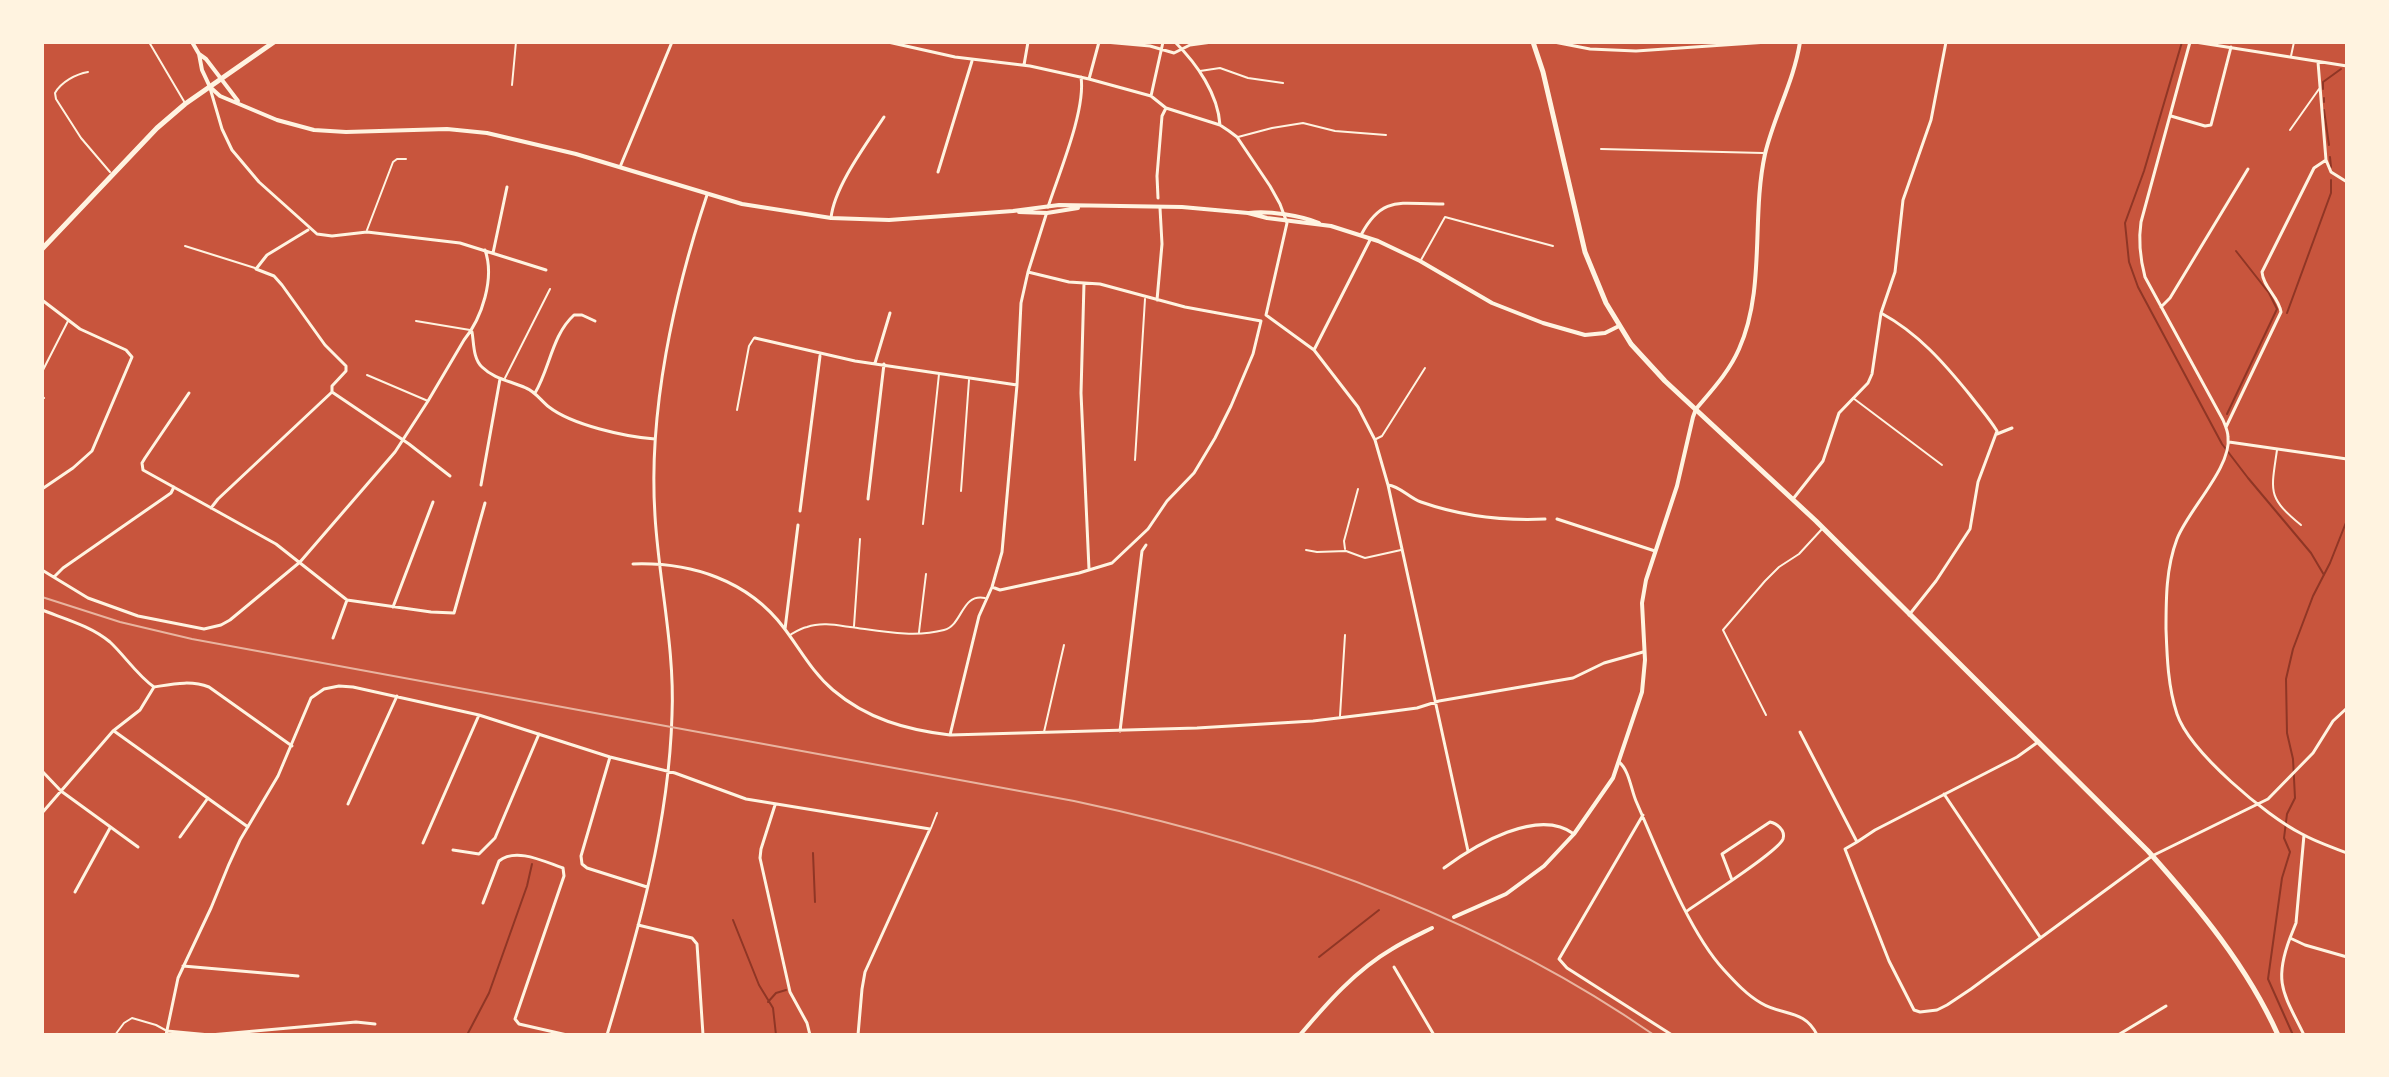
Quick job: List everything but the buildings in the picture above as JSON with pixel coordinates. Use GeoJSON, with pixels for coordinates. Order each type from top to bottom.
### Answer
{"type":"FeatureCollection","features":[{"type":"Feature","properties":{"kind":"main road"},"geometry":{"type":"LineString","coordinates":[[42,249],[157,128],[185,104],[274,42]]}},
{"type":"Feature","properties":{"kind":"main road"},"geometry":{"type":"LineString","coordinates":[[1533,42],[1543,72],[1582,245],[1597,284],[1619,326],[1656,372],[1823,528],[2152,856],[2228,948],[2250,980],[2278,1035]]}},
{"type":"Feature","properties":{"kind":"street"},"geometry":{"type":"LineString","coordinates":[[192,42],[232,150],[259,182],[310,229],[326,236],[367,232],[460,243],[546,270]]}},
{"type":"Feature","properties":{"kind":"street"},"geometry":{"type":"LineString","coordinates":[[620,167],[672,42]]}},
{"type":"Feature","properties":{"kind":"street"},"geometry":{"type":"LineString","coordinates":[[888,42],[972,60],[1024,65],[1081,77],[1151,96],[1166,108],[1220,125],[1237,137],[1270,186],[1285,218],[1286,229],[1266,315],[1261,321],[1253,354],[1231,406],[1194,473],[1112,563],[1000,590],[992,587]]}},
{"type":"Feature","properties":{"kind":"street"},"geometry":{"type":"LineString","coordinates":[[1024,65],[1028,42]]}},
{"type":"Feature","properties":{"kind":"street"},"geometry":{"type":"LineString","coordinates":[[1089,79],[1099,42]]}},
{"type":"Feature","properties":{"kind":"street"},"geometry":{"type":"LineString","coordinates":[[1105,42],[1150,46],[1174,53],[1190,45],[1212,42]]}},
{"type":"Feature","properties":{"kind":"street"},"geometry":{"type":"LineString","coordinates":[[1151,96],[1163,42]]}},
{"type":"Feature","properties":{"kind":"street"},"geometry":{"type":"LineString","coordinates":[[1175,42],[1216,101],[1220,125]]}},
{"type":"Feature","properties":{"kind":"street"},"geometry":{"type":"LineString","coordinates":[[1554,42],[1590,49],[1636,51],[1768,42]]}},
{"type":"Feature","properties":{"kind":"street"},"geometry":{"type":"LineString","coordinates":[[1454,917],[1506,894],[1544,866],[1574,834],[1608,788],[1619,762],[1642,692],[1642,603],[1647,574],[1677,486],[1696,409],[1730,367],[1748,324],[1754,288],[1765,153],[1795,69],[1800,42]]}},
{"type":"Feature","properties":{"kind":"street"},"geometry":{"type":"LineString","coordinates":[[1793,499],[1823,461],[1839,413],[1868,383],[1872,374],[1881,313],[1895,272],[1903,200],[1931,120],[1946,42]]}},
{"type":"Feature","properties":{"kind":"street"},"geometry":{"type":"LineString","coordinates":[[2347,66],[2193,42],[2138,238],[2145,277],[2226,427],[2228,444],[2219,469],[2177,539],[2166,593],[2167,654],[2171,694],[2177,716],[2188,737],[2205,756],[2258,804],[2292,829],[2347,853]]}},
{"type":"Feature","properties":{"kind":"street"},"geometry":{"type":"LineString","coordinates":[[2171,116],[2211,125],[2231,47]]}},
{"type":"Feature","properties":{"kind":"street"},"geometry":{"type":"LineString","coordinates":[[199,54],[240,102]]}},
{"type":"Feature","properties":{"kind":"street"},"geometry":{"type":"LineString","coordinates":[[938,172],[972,60]]}},
{"type":"Feature","properties":{"kind":"street"},"geometry":{"type":"LineString","coordinates":[[2318,62],[2326,160],[2331,172],[2347,182]]}},
{"type":"Feature","properties":{"kind":"street"},"geometry":{"type":"LineString","coordinates":[[950,735],[975,629],[1002,552],[1021,303],[1080,106],[1081,77]]}},
{"type":"Feature","properties":{"kind":"street"},"geometry":{"type":"LineString","coordinates":[[210,87],[220,96],[277,120],[314,130],[475,131],[541,145],[767,210],[831,218],[889,220],[1013,211],[1049,205],[1159,206],[1272,212],[1285,218],[1305,218],[1371,238],[1420,261],[1492,303],[1543,323],[1585,335],[1605,333],[1619,326]]}},
{"type":"Feature","properties":{"kind":"street"},"geometry":{"type":"LineString","coordinates":[[1158,198],[1162,116],[1166,108]]}},
{"type":"Feature","properties":{"kind":"street"},"geometry":{"type":"LineString","coordinates":[[831,218],[832,209],[851,169],[884,117]]}},
{"type":"Feature","properties":{"kind":"street"},"geometry":{"type":"LineString","coordinates":[[2226,427],[2281,312],[2262,272],[2314,168],[2326,160]]}},
{"type":"Feature","properties":{"kind":"street"},"geometry":{"type":"LineString","coordinates":[[2161,307],[2170,298],[2248,169]]}},
{"type":"Feature","properties":{"kind":"street"},"geometry":{"type":"LineString","coordinates":[[493,253],[507,187]]}},
{"type":"Feature","properties":{"kind":"street"},"geometry":{"type":"LineString","coordinates":[[607,1035],[638,925],[666,787],[672,673],[655,518],[655,439],[659,400],[677,308],[707,195]]}},
{"type":"Feature","properties":{"kind":"street"},"geometry":{"type":"LineString","coordinates":[[1361,235],[1383,206],[1399,203],[1443,204]]}},
{"type":"Feature","properties":{"kind":"street"},"geometry":{"type":"LineString","coordinates":[[1013,211],[1034,214],[1084,206]]}},
{"type":"Feature","properties":{"kind":"street"},"geometry":{"type":"LineString","coordinates":[[1157,300],[1162,244],[1159,206]]}},
{"type":"Feature","properties":{"kind":"street"},"geometry":{"type":"LineString","coordinates":[[211,508],[332,392],[332,386],[346,371],[346,366],[325,345],[282,285],[274,276],[256,269],[267,255],[310,229]]}},
{"type":"Feature","properties":{"kind":"street"},"geometry":{"type":"LineString","coordinates":[[1314,350],[1371,238]]}},
{"type":"Feature","properties":{"kind":"street"},"geometry":{"type":"LineString","coordinates":[[42,570],[88,598],[138,616],[204,629],[230,620],[300,562],[402,442],[472,331],[481,311],[489,266],[485,250]]}},
{"type":"Feature","properties":{"kind":"street"},"geometry":{"type":"LineString","coordinates":[[1028,272],[1100,284],[1145,298],[1261,321]]}},
{"type":"Feature","properties":{"kind":"street"},"geometry":{"type":"LineString","coordinates":[[1084,283],[1081,393],[1089,569]]}},
{"type":"Feature","properties":{"kind":"street"},"geometry":{"type":"LineString","coordinates":[[42,300],[80,329],[130,352],[132,360],[89,455],[42,489]]}},
{"type":"Feature","properties":{"kind":"street"},"geometry":{"type":"LineString","coordinates":[[875,363],[890,313]]}},
{"type":"Feature","properties":{"kind":"street"},"geometry":{"type":"LineString","coordinates":[[1881,313],[1905,327],[1928,347],[1996,428],[1978,482],[1970,529],[1909,615]]}},
{"type":"Feature","properties":{"kind":"street"},"geometry":{"type":"LineString","coordinates":[[535,393],[568,320],[574,315],[595,321]]}},
{"type":"Feature","properties":{"kind":"street"},"geometry":{"type":"LineString","coordinates":[[1266,315],[1314,350],[1358,407],[1375,440],[1388,485],[1468,851]]}},
{"type":"Feature","properties":{"kind":"street"},"geometry":{"type":"LineString","coordinates":[[472,331],[476,360],[482,368],[535,393],[549,408],[577,421],[635,438],[655,439]]}},
{"type":"Feature","properties":{"kind":"street"},"geometry":{"type":"LineString","coordinates":[[755,338],[820,354],[1017,385]]}},
{"type":"Feature","properties":{"kind":"street"},"geometry":{"type":"LineString","coordinates":[[800,511],[820,354]]}},
{"type":"Feature","properties":{"kind":"street"},"geometry":{"type":"LineString","coordinates":[[868,499],[884,364]]}},
{"type":"Feature","properties":{"kind":"street"},"geometry":{"type":"LineString","coordinates":[[481,485],[502,380]]}},
{"type":"Feature","properties":{"kind":"street"},"geometry":{"type":"LineString","coordinates":[[332,392],[450,476]]}},
{"type":"Feature","properties":{"kind":"street"},"geometry":{"type":"LineString","coordinates":[[189,393],[142,467],[276,544],[347,600],[454,613],[485,503]]}},
{"type":"Feature","properties":{"kind":"street"},"geometry":{"type":"LineString","coordinates":[[1996,435],[2012,428]]}},
{"type":"Feature","properties":{"kind":"street"},"geometry":{"type":"LineString","coordinates":[[2228,444],[2347,459]]}},
{"type":"Feature","properties":{"kind":"street"},"geometry":{"type":"LineString","coordinates":[[1388,485],[1419,501],[1462,513],[1509,520],[1545,519]]}},
{"type":"Feature","properties":{"kind":"street"},"geometry":{"type":"LineString","coordinates":[[54,577],[171,493],[174,487]]}},
{"type":"Feature","properties":{"kind":"street"},"geometry":{"type":"LineString","coordinates":[[393,607],[433,502]]}},
{"type":"Feature","properties":{"kind":"street"},"geometry":{"type":"LineString","coordinates":[[1557,519],[1655,551]]}},
{"type":"Feature","properties":{"kind":"street"},"geometry":{"type":"LineString","coordinates":[[785,629],[798,525]]}},
{"type":"Feature","properties":{"kind":"street"},"geometry":{"type":"LineString","coordinates":[[1120,731],[1142,551],[1146,545]]}},
{"type":"Feature","properties":{"kind":"street"},"geometry":{"type":"LineString","coordinates":[[633,564],[659,563],[707,572],[731,583],[760,603],[785,629],[830,688],[851,704],[897,725],[950,735],[1230,727],[1340,718],[1407,709],[1573,678],[1604,663],[1644,652]]}},
{"type":"Feature","properties":{"kind":"street"},"geometry":{"type":"LineString","coordinates":[[333,638],[347,600]]}},
{"type":"Feature","properties":{"kind":"street"},"geometry":{"type":"LineString","coordinates":[[42,610],[97,632],[154,687],[189,682],[209,687],[292,746]]}},
{"type":"Feature","properties":{"kind":"street"},"geometry":{"type":"LineString","coordinates":[[42,617],[49,613]]}},
{"type":"Feature","properties":{"kind":"street"},"geometry":{"type":"LineString","coordinates":[[375,1024],[356,1022],[243,1034],[166,1033],[173,994],[183,966],[248,827],[278,776],[311,698],[339,686],[479,715],[610,757],[675,773],[735,795],[930,829],[865,972],[858,1035]]}},
{"type":"Feature","properties":{"kind":"street"},"geometry":{"type":"LineString","coordinates":[[42,813],[113,731],[140,710],[154,687]]}},
{"type":"Feature","properties":{"kind":"street"},"geometry":{"type":"LineString","coordinates":[[348,804],[397,696]]}},
{"type":"Feature","properties":{"kind":"street"},"geometry":{"type":"LineString","coordinates":[[2038,742],[2017,757],[1875,830],[1845,849],[1889,961],[1914,1010],[1937,1010],[1947,1005],[2152,856],[2268,799],[2313,753],[2333,721],[2347,708]]}},
{"type":"Feature","properties":{"kind":"street"},"geometry":{"type":"LineString","coordinates":[[423,843],[479,715]]}},
{"type":"Feature","properties":{"kind":"street"},"geometry":{"type":"LineString","coordinates":[[113,731],[248,827]]}},
{"type":"Feature","properties":{"kind":"street"},"geometry":{"type":"LineString","coordinates":[[1800,732],[1857,842]]}},
{"type":"Feature","properties":{"kind":"street"},"geometry":{"type":"LineString","coordinates":[[453,850],[479,854],[495,838],[539,734]]}},
{"type":"Feature","properties":{"kind":"street"},"geometry":{"type":"LineString","coordinates":[[610,757],[581,856],[582,864],[647,887]]}},
{"type":"Feature","properties":{"kind":"street"},"geometry":{"type":"LineString","coordinates":[[1619,762],[1624,766],[1643,815],[1708,950],[1745,992],[1771,1009],[1805,1019],[1812,1024],[1817,1035]]}},
{"type":"Feature","properties":{"kind":"street"},"geometry":{"type":"LineString","coordinates":[[42,771],[61,791],[138,847]]}},
{"type":"Feature","properties":{"kind":"street"},"geometry":{"type":"LineString","coordinates":[[1944,794],[2041,938]]}},
{"type":"Feature","properties":{"kind":"street"},"geometry":{"type":"LineString","coordinates":[[180,837],[208,798]]}},
{"type":"Feature","properties":{"kind":"street"},"geometry":{"type":"LineString","coordinates":[[775,804],[760,858],[790,992],[810,1035]]}},
{"type":"Feature","properties":{"kind":"street"},"geometry":{"type":"LineString","coordinates":[[1643,815],[1559,959],[1567,968],[1672,1035]]}},
{"type":"Feature","properties":{"kind":"street"},"geometry":{"type":"LineString","coordinates":[[1687,911],[1732,880],[1774,850],[1784,835],[1777,824],[1770,822],[1722,854],[1732,880]]}},
{"type":"Feature","properties":{"kind":"street"},"geometry":{"type":"LineString","coordinates":[[1444,868],[1468,851],[1503,834],[1534,825],[1559,825],[1574,834]]}},
{"type":"Feature","properties":{"kind":"street"},"geometry":{"type":"LineString","coordinates":[[75,892],[110,828]]}},
{"type":"Feature","properties":{"kind":"street"},"geometry":{"type":"LineString","coordinates":[[2304,835],[2296,923],[2281,968],[2284,994],[2304,1035]]}},
{"type":"Feature","properties":{"kind":"street"},"geometry":{"type":"LineString","coordinates":[[483,903],[499,861],[505,857],[534,858],[563,868],[564,876],[515,1019],[519,1024],[567,1035]]}},
{"type":"Feature","properties":{"kind":"street"},"geometry":{"type":"LineString","coordinates":[[638,925],[692,938],[697,944],[703,1035]]}},
{"type":"Feature","properties":{"kind":"street"},"geometry":{"type":"LineString","coordinates":[[1300,1035],[1327,1003],[1361,972],[1391,950],[1432,928]]}},
{"type":"Feature","properties":{"kind":"street"},"geometry":{"type":"LineString","coordinates":[[2290,938],[2347,957]]}},
{"type":"Feature","properties":{"kind":"street"},"geometry":{"type":"LineString","coordinates":[[183,966],[298,976]]}},
{"type":"Feature","properties":{"kind":"street"},"geometry":{"type":"LineString","coordinates":[[1394,967],[1434,1035]]}},
{"type":"Feature","properties":{"kind":"street"},"geometry":{"type":"LineString","coordinates":[[2118,1035],[2166,1006]]}},
{"type":"Feature","properties":{"kind":"street"},"geometry":{"type":"LineString","coordinates":[[285,1035],[289,1028]]}},
{"type":"Feature","properties":{"kind":"street"},"geometry":{"type":"LineString","coordinates":[[2127,1029],[2130,1035]]}},
{"type":"Feature","properties":{"kind":"lane"},"geometry":{"type":"LineString","coordinates":[[149,42],[185,104]]}},
{"type":"Feature","properties":{"kind":"lane"},"geometry":{"type":"LineString","coordinates":[[512,85],[516,42]]}},
{"type":"Feature","properties":{"kind":"lane"},"geometry":{"type":"LineString","coordinates":[[1590,49],[1591,42]]}},
{"type":"Feature","properties":{"kind":"lane"},"geometry":{"type":"LineString","coordinates":[[2290,57],[2294,42]]}},
{"type":"Feature","properties":{"kind":"lane"},"geometry":{"type":"LineString","coordinates":[[1198,72],[1220,68],[1248,78],[1283,83]]}},
{"type":"Feature","properties":{"kind":"lane"},"geometry":{"type":"LineString","coordinates":[[88,72],[59,86],[56,99],[81,138],[112,174]]}},
{"type":"Feature","properties":{"kind":"lane"},"geometry":{"type":"LineString","coordinates":[[2290,130],[2320,88]]}},
{"type":"Feature","properties":{"kind":"lane"},"geometry":{"type":"LineString","coordinates":[[1237,137],[1303,123],[1335,131],[1386,135]]}},
{"type":"Feature","properties":{"kind":"lane"},"geometry":{"type":"LineString","coordinates":[[1601,149],[1765,153]]}},
{"type":"Feature","properties":{"kind":"lane"},"geometry":{"type":"LineString","coordinates":[[367,232],[393,162],[406,159]]}},
{"type":"Feature","properties":{"kind":"lane"},"geometry":{"type":"LineString","coordinates":[[1420,261],[1445,217],[1553,246]]}},
{"type":"Feature","properties":{"kind":"lane"},"geometry":{"type":"LineString","coordinates":[[185,246],[256,269]]}},
{"type":"Feature","properties":{"kind":"lane"},"geometry":{"type":"LineString","coordinates":[[502,380],[550,289]]}},
{"type":"Feature","properties":{"kind":"lane"},"geometry":{"type":"LineString","coordinates":[[1135,460],[1145,298]]}},
{"type":"Feature","properties":{"kind":"lane"},"geometry":{"type":"LineString","coordinates":[[42,372],[68,321]]}},
{"type":"Feature","properties":{"kind":"lane"},"geometry":{"type":"LineString","coordinates":[[416,321],[472,331]]}},
{"type":"Feature","properties":{"kind":"lane"},"geometry":{"type":"LineString","coordinates":[[737,410],[749,346],[755,338]]}},
{"type":"Feature","properties":{"kind":"lane"},"geometry":{"type":"LineString","coordinates":[[1375,440],[1382,436],[1425,368]]}},
{"type":"Feature","properties":{"kind":"lane"},"geometry":{"type":"LineString","coordinates":[[923,524],[939,374]]}},
{"type":"Feature","properties":{"kind":"lane"},"geometry":{"type":"LineString","coordinates":[[367,375],[428,401]]}},
{"type":"Feature","properties":{"kind":"lane"},"geometry":{"type":"LineString","coordinates":[[961,491],[969,379]]}},
{"type":"Feature","properties":{"kind":"lane"},"geometry":{"type":"LineString","coordinates":[[1852,397],[1942,465]]}},
{"type":"Feature","properties":{"kind":"lane"},"geometry":{"type":"LineString","coordinates":[[2277,449],[2273,482],[2276,501],[2301,525]]}},
{"type":"Feature","properties":{"kind":"lane"},"geometry":{"type":"LineString","coordinates":[[1346,551],[1344,541],[1358,489]]}},
{"type":"Feature","properties":{"kind":"lane"},"geometry":{"type":"LineString","coordinates":[[1766,715],[1723,630],[1772,574],[1799,554],[1823,528]]}},
{"type":"Feature","properties":{"kind":"lane"},"geometry":{"type":"LineString","coordinates":[[853,628],[860,539]]}},
{"type":"Feature","properties":{"kind":"lane"},"geometry":{"type":"LineString","coordinates":[[1306,550],[1346,551],[1365,558],[1401,550]]}},
{"type":"Feature","properties":{"kind":"lane"},"geometry":{"type":"LineString","coordinates":[[919,633],[926,574]]}},
{"type":"Feature","properties":{"kind":"lane"},"geometry":{"type":"LineString","coordinates":[[789,636],[806,627],[825,624],[894,633],[950,628],[969,600],[987,598]]}},
{"type":"Feature","properties":{"kind":"lane"},"geometry":{"type":"LineString","coordinates":[[1340,718],[1345,635]]}},
{"type":"Feature","properties":{"kind":"lane"},"geometry":{"type":"LineString","coordinates":[[1044,733],[1064,645]]}},
{"type":"Feature","properties":{"kind":"lane"},"geometry":{"type":"LineString","coordinates":[[930,829],[937,813]]}},
{"type":"Feature","properties":{"kind":"lane"},"geometry":{"type":"LineString","coordinates":[[115,1035],[132,1018],[156,1025],[166,1033]]}},
{"type":"Feature","properties":{"kind":"waterway"},"geometry":{"type":"LineString","coordinates":[[2182,42],[2144,171],[2125,223],[2129,262],[2138,287],[2222,444],[2311,553],[2324,575]]}},
{"type":"Feature","properties":{"kind":"waterway"},"geometry":{"type":"LineString","coordinates":[[2323,89],[2323,82],[2341,69]]}},
{"type":"Feature","properties":{"kind":"waterway"},"geometry":{"type":"LineString","coordinates":[[2324,110],[2329,145]]}},
{"type":"Feature","properties":{"kind":"waterway"},"geometry":{"type":"LineString","coordinates":[[2330,157],[2331,167]]}},
{"type":"Feature","properties":{"kind":"waterway"},"geometry":{"type":"LineString","coordinates":[[2287,313],[2331,193],[2331,180]]}},
{"type":"Feature","properties":{"kind":"waterway"},"geometry":{"type":"LineString","coordinates":[[2227,414],[2277,309],[2269,293],[2236,251]]}},
{"type":"Feature","properties":{"kind":"waterway"},"geometry":{"type":"LineString","coordinates":[[2293,1035],[2268,979],[2282,878],[2290,852],[2284,838],[2287,814],[2295,798],[2293,759],[2287,733],[2286,679],[2293,649],[2313,596],[2347,520]]}},
{"type":"Feature","properties":{"kind":"waterway"},"geometry":{"type":"LineString","coordinates":[[813,853],[815,902]]}},
{"type":"Feature","properties":{"kind":"waterway"},"geometry":{"type":"LineString","coordinates":[[467,1035],[489,993],[532,864]]}},
{"type":"Feature","properties":{"kind":"waterway"},"geometry":{"type":"LineString","coordinates":[[1319,957],[1379,910]]}},
{"type":"Feature","properties":{"kind":"waterway"},"geometry":{"type":"LineString","coordinates":[[733,920],[759,985],[773,1008],[776,1035]]}},
{"type":"Feature","properties":{"kind":"waterway"},"geometry":{"type":"LineString","coordinates":[[768,1002],[776,993],[786,990]]}},
{"type":"Feature","properties":{"kind":"railway"},"geometry":{"type":"LineString","coordinates":[[42,597],[120,622],[192,639],[1074,801],[1150,818],[1302,862],[1376,889],[1519,954],[1588,992],[1654,1035]]}}]}
